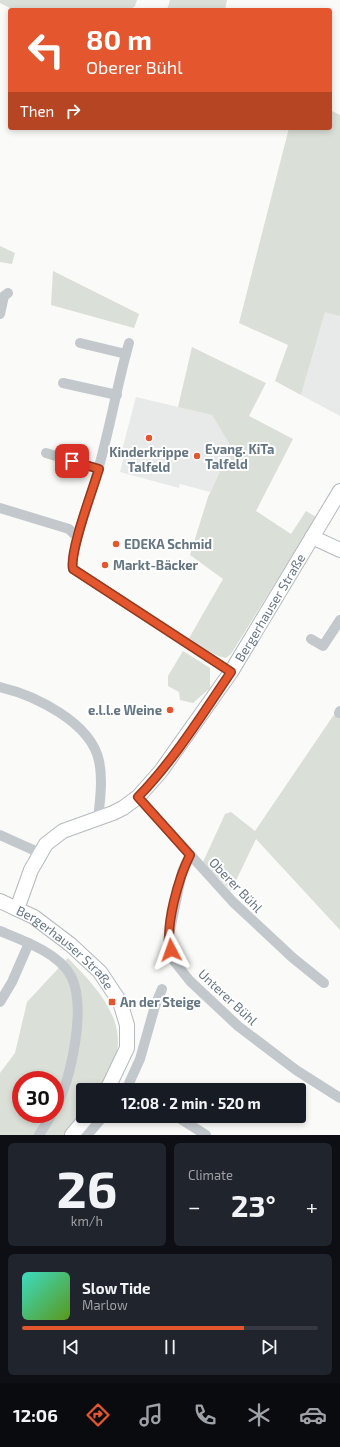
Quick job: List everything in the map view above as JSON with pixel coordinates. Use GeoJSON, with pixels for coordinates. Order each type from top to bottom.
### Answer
{"type":"FeatureCollection","features":[{"type":"Feature","properties":{"kind":"street"},"geometry":{"type":"LineString","coordinates":[[0,314],[4,296],[8,293]]}},
{"type":"Feature","properties":{"kind":"street"},"geometry":{"type":"LineString","coordinates":[[80,343],[126,354]]}},
{"type":"Feature","properties":{"kind":"street"},"geometry":{"type":"LineString","coordinates":[[129,343],[99,469],[77,537],[72,564],[73,569],[231,672]]}},
{"type":"Feature","properties":{"kind":"street"},"geometry":{"type":"LineString","coordinates":[[63,383],[116,395]]}},
{"type":"Feature","properties":{"kind":"street"},"geometry":{"type":"LineString","coordinates":[[46,453],[99,469]]}},
{"type":"Feature","properties":{"kind":"street","name":"Bergerhauser Straße"},"geometry":{"type":"LineString","coordinates":[[110,1083],[127,1048],[127,1025],[120,1002],[100,972],[86,958],[34,917],[17,908],[31,870],[46,844],[63,831],[98,819],[123,808],[138,797],[150,784],[180,746],[231,672],[340,490]]}},
{"type":"Feature","properties":{"kind":"street"},"geometry":{"type":"LineString","coordinates":[[0,508],[69,529],[77,537]]}},
{"type":"Feature","properties":{"kind":"street"},"geometry":{"type":"LineString","coordinates":[[312,537],[340,550]]}},
{"type":"Feature","properties":{"kind":"street"},"geometry":{"type":"LineString","coordinates":[[311,639],[323,646],[340,620]]}},
{"type":"Feature","properties":{"kind":"street"},"geometry":{"type":"LineString","coordinates":[[0,687],[31,697],[50,707],[70,720],[88,738],[99,760],[100,800],[98,819]]}},
{"type":"Feature","properties":{"kind":"street","name":"Oberer Bühl"},"geometry":{"type":"LineString","coordinates":[[138,797],[252,921],[293,958],[324,983]]}},
{"type":"Feature","properties":{"kind":"street"},"geometry":{"type":"LineString","coordinates":[[0,835],[40,853]]}},
{"type":"Feature","properties":{"kind":"street","name":"Unterer Bühl"},"geometry":{"type":"LineString","coordinates":[[190,855],[182,872],[168,940],[174,961],[190,981],[238,1026],[296,1070],[340,1098]]}},
{"type":"Feature","properties":{"kind":"street"},"geometry":{"type":"LineString","coordinates":[[0,901],[17,908]]}},
{"type":"Feature","properties":{"kind":"street"},"geometry":{"type":"LineString","coordinates":[[0,931],[29,943],[49,954],[71,976],[77,1001],[76,1040],[64,1092]]}},
{"type":"Feature","properties":{"kind":"street"},"geometry":{"type":"LineString","coordinates":[[0,1002],[12,982],[29,943]]}},
{"type":"Feature","properties":{"kind":"street"},"geometry":{"type":"LineString","coordinates":[[132,1083],[155,1006],[162,989]]}},
{"type":"Feature","properties":{"kind":"street"},"geometry":{"type":"LineString","coordinates":[[39,1135],[46,1123]]}},
{"type":"Feature","properties":{"kind":"street"},"geometry":{"type":"LineString","coordinates":[[72,1135],[82,1123]]}},
{"type":"Feature","properties":{"kind":"street"},"geometry":{"type":"LineString","coordinates":[[87,1135],[98,1123]]}},
{"type":"Feature","properties":{"kind":"street"},"geometry":{"type":"LineString","coordinates":[[187,1123],[206,1135]]}},
{"type":"Feature","properties":{"kind":"shaded area"},"geometry":{"type":"Polygon","coordinates":[[[0,0],[137,0],[132,8],[10,8],[0,3],[0,0]]]}},
{"type":"Feature","properties":{"kind":"shaded area"},"geometry":{"type":"Polygon","coordinates":[[[170,0],[227,0],[225,8],[168,8],[170,0]]]}},
{"type":"Feature","properties":{"kind":"shaded area"},"geometry":{"type":"Polygon","coordinates":[[[332,111],[340,115],[340,316],[325,312],[301,395],[275,381],[288,345],[239,323],[288,130],[332,130],[332,111]]]}},
{"type":"Feature","properties":{"kind":"shaded area"},"geometry":{"type":"Polygon","coordinates":[[[0,246],[15,253],[12,264],[0,262],[0,246]]]}},
{"type":"Feature","properties":{"kind":"shaded area"},"geometry":{"type":"Polygon","coordinates":[[[53,271],[139,314],[134,328],[51,305],[53,271]]]}},
{"type":"Feature","properties":{"kind":"shaded area"},"geometry":{"type":"Polygon","coordinates":[[[325,311],[340,316],[340,416],[301,395],[325,311]]]}},
{"type":"Feature","properties":{"kind":"shaded area"},"geometry":{"type":"Polygon","coordinates":[[[192,347],[266,383],[249,416],[293,439],[256,511],[291,534],[306,511],[316,517],[231,654],[226,658],[218,656],[188,640],[223,579],[190,555],[208,497],[231,447],[212,415],[178,407],[192,347]]]}},
{"type":"Feature","properties":{"kind":"shaded area"},"geometry":{"type":"Polygon","coordinates":[[[136,397],[212,415],[231,447],[210,492],[180,484],[179,488],[120,472],[124,456],[121,454],[136,397]]]}},
{"type":"Feature","properties":{"kind":"shaded area"},"geometry":{"type":"Polygon","coordinates":[[[183,651],[210,668],[210,688],[193,703],[180,700],[179,692],[168,686],[168,676],[183,651]]]}},
{"type":"Feature","properties":{"kind":"shaded area"},"geometry":{"type":"Polygon","coordinates":[[[340,712],[340,930],[256,839],[231,891],[203,862],[225,814],[231,812],[255,831],[333,716],[340,712]]]}},
{"type":"Feature","properties":{"kind":"shaded area"},"geometry":{"type":"Polygon","coordinates":[[[68,958],[99,993],[108,1006],[118,1034],[117,1049],[113,1065],[104,1083],[76,1083],[76,1123],[67,1135],[0,1135],[0,1073],[15,1053],[27,1002],[68,958]]]}},
{"type":"Feature","properties":{"kind":"place","name":"Kinderkrippe Talfeld"},"geometry":{"type":"Point","coordinates":[149,438]}},
{"type":"Feature","properties":{"kind":"place","name":"Evang. KiTa Talfeld"},"geometry":{"type":"Point","coordinates":[197,456]}},
{"type":"Feature","properties":{"kind":"place","name":"EDEKA Schmid"},"geometry":{"type":"Point","coordinates":[116,544]}},
{"type":"Feature","properties":{"kind":"place","name":"Markt-Bäcker"},"geometry":{"type":"Point","coordinates":[105,565]}},
{"type":"Feature","properties":{"kind":"place","name":"e.l.l.e Weine"},"geometry":{"type":"Point","coordinates":[170,710]}},
{"type":"Feature","properties":{"kind":"place","name":"An der Steige"},"geometry":{"type":"Point","coordinates":[112,1002]}},
{"type":"Feature","properties":{"kind":"route"},"geometry":{"type":"LineString","coordinates":[[72,461],[99,469],[77,537],[72,564],[73,569],[80,575],[231,672],[180,746],[161,771],[138,797],[190,855],[182,872],[177,891],[168,940],[171,950]]}}]}
